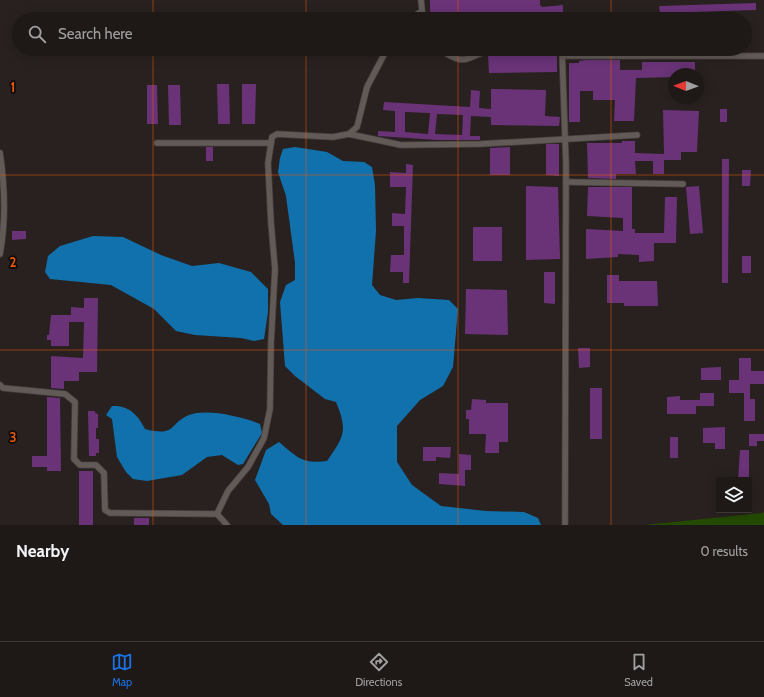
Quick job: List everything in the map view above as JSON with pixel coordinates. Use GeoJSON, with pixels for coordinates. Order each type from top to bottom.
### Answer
{"type":"FeatureCollection","features":[{"type":"Feature","properties":{"kind":"street"},"geometry":{"type":"LineString","coordinates":[[421,0],[421,12]]}},
{"type":"Feature","properties":{"kind":"street"},"geometry":{"type":"LineString","coordinates":[[349,134],[357,127],[361,117],[367,87],[383,56]]}},
{"type":"Feature","properties":{"kind":"street"},"geometry":{"type":"LineString","coordinates":[[449,56],[462,61],[468,60],[475,56]]}},
{"type":"Feature","properties":{"kind":"street"},"geometry":{"type":"LineString","coordinates":[[565,525],[566,182],[563,56],[764,56]]}},
{"type":"Feature","properties":{"kind":"street"},"geometry":{"type":"LineString","coordinates":[[217,514],[228,490],[248,467],[264,438],[270,409],[271,343],[276,269],[271,223],[268,163],[272,137],[277,134],[333,137],[349,134],[401,145],[480,144],[637,135]]}},
{"type":"Feature","properties":{"kind":"street"},"geometry":{"type":"LineString","coordinates":[[157,143],[271,144]]}},
{"type":"Feature","properties":{"kind":"street"},"geometry":{"type":"LineString","coordinates":[[0,153],[4,185],[3,239],[0,254]]}},
{"type":"Feature","properties":{"kind":"street"},"geometry":{"type":"LineString","coordinates":[[566,182],[683,184]]}},
{"type":"Feature","properties":{"kind":"street"},"geometry":{"type":"LineString","coordinates":[[0,385],[3,388],[64,394],[75,402],[74,459],[80,465],[96,465],[104,473],[105,510],[110,513],[217,514],[227,525]]}},
{"type":"Feature","properties":{"kind":"green space"},"geometry":{"type":"Polygon","coordinates":[[[764,512],[764,525],[644,525],[762,513],[764,512]]]}},
{"type":"Feature","properties":{"kind":"water"},"geometry":{"type":"Polygon","coordinates":[[[295,147],[327,152],[343,161],[364,162],[372,167],[375,185],[376,231],[372,285],[380,295],[396,300],[418,298],[449,300],[458,309],[453,367],[443,386],[420,400],[397,426],[397,462],[412,485],[441,506],[486,511],[524,512],[538,518],[541,525],[283,525],[271,514],[269,504],[255,480],[266,450],[279,442],[296,456],[306,461],[327,461],[337,446],[343,427],[336,402],[325,399],[295,376],[285,366],[280,302],[286,285],[295,280],[295,263],[286,196],[278,172],[283,149],[295,147]]]}},
{"type":"Feature","properties":{"kind":"water"},"geometry":{"type":"Polygon","coordinates":[[[93,236],[123,237],[161,255],[192,266],[219,263],[251,272],[268,289],[268,312],[264,339],[254,341],[241,338],[195,335],[176,331],[154,309],[111,285],[50,279],[45,272],[48,256],[60,246],[93,236]]]}},
{"type":"Feature","properties":{"kind":"water"},"geometry":{"type":"Polygon","coordinates":[[[112,406],[128,409],[136,415],[145,429],[155,431],[167,430],[189,415],[205,412],[225,414],[253,421],[260,424],[262,433],[243,464],[238,465],[222,455],[207,457],[182,475],[147,481],[133,479],[126,472],[117,457],[112,419],[106,415],[112,406]]]}},
{"type":"Feature","properties":{"kind":"building"},"geometry":{"type":"Polygon","coordinates":[[[430,0],[540,0],[540,5],[542,7],[563,5],[563,12],[430,12],[430,0]]]}},
{"type":"Feature","properties":{"kind":"building"},"geometry":{"type":"Polygon","coordinates":[[[756,3],[756,10],[660,12],[659,6],[756,3]]]}},
{"type":"Feature","properties":{"kind":"building"},"geometry":{"type":"Polygon","coordinates":[[[488,56],[557,56],[557,72],[489,73],[488,56]]]}},
{"type":"Feature","properties":{"kind":"building"},"geometry":{"type":"Polygon","coordinates":[[[620,60],[620,70],[642,70],[642,62],[695,62],[695,68],[668,68],[668,77],[636,78],[634,121],[614,121],[615,100],[593,100],[593,91],[580,91],[580,122],[569,122],[569,63],[579,63],[579,61],[620,60]]]}},
{"type":"Feature","properties":{"kind":"building"},"geometry":{"type":"Polygon","coordinates":[[[217,84],[229,84],[230,124],[218,124],[217,84]]]}},
{"type":"Feature","properties":{"kind":"building"},"geometry":{"type":"Polygon","coordinates":[[[242,84],[256,84],[255,124],[242,124],[242,84]]]}},
{"type":"Feature","properties":{"kind":"building"},"geometry":{"type":"Polygon","coordinates":[[[147,85],[157,85],[158,124],[147,124],[147,85]]]}},
{"type":"Feature","properties":{"kind":"building"},"geometry":{"type":"Polygon","coordinates":[[[168,85],[180,85],[181,125],[169,125],[168,85]]]}},
{"type":"Feature","properties":{"kind":"building"},"geometry":{"type":"Polygon","coordinates":[[[491,89],[546,90],[545,116],[560,117],[559,126],[491,125],[491,117],[471,116],[470,136],[480,136],[480,140],[438,140],[378,136],[378,131],[395,132],[395,111],[383,110],[384,102],[470,107],[471,90],[480,91],[479,108],[491,109],[491,89]],[[405,112],[405,132],[428,134],[430,113],[405,112]],[[437,114],[435,134],[462,135],[463,115],[437,114]]]}},
{"type":"Feature","properties":{"kind":"building"},"geometry":{"type":"Polygon","coordinates":[[[720,109],[727,109],[727,122],[720,122],[720,109]]]}},
{"type":"Feature","properties":{"kind":"building"},"geometry":{"type":"Polygon","coordinates":[[[663,110],[699,111],[697,152],[681,152],[681,160],[664,160],[664,174],[653,174],[653,161],[635,161],[636,174],[616,174],[616,179],[588,178],[587,143],[622,143],[622,141],[635,141],[635,153],[664,154],[663,110]]]}},
{"type":"Feature","properties":{"kind":"building"},"geometry":{"type":"Polygon","coordinates":[[[546,144],[559,144],[559,176],[546,175],[546,144]]]}},
{"type":"Feature","properties":{"kind":"building"},"geometry":{"type":"Polygon","coordinates":[[[206,147],[213,147],[213,161],[206,161],[206,147]]]}},
{"type":"Feature","properties":{"kind":"building"},"geometry":{"type":"Polygon","coordinates":[[[510,147],[510,175],[490,175],[490,148],[510,147]]]}},
{"type":"Feature","properties":{"kind":"building"},"geometry":{"type":"Polygon","coordinates":[[[722,159],[729,159],[728,283],[722,283],[722,159]]]}},
{"type":"Feature","properties":{"kind":"building"},"geometry":{"type":"Polygon","coordinates":[[[406,164],[413,165],[409,283],[403,283],[403,272],[390,272],[391,255],[404,255],[404,226],[392,226],[392,213],[405,214],[406,187],[390,187],[390,172],[406,173],[406,164]]]}},
{"type":"Feature","properties":{"kind":"building"},"geometry":{"type":"Polygon","coordinates":[[[742,170],[751,170],[750,186],[742,186],[742,170]]]}},
{"type":"Feature","properties":{"kind":"building"},"geometry":{"type":"Polygon","coordinates":[[[526,186],[558,187],[560,259],[526,260],[526,186]]]}},
{"type":"Feature","properties":{"kind":"building"},"geometry":{"type":"Polygon","coordinates":[[[699,186],[703,233],[690,234],[686,187],[699,186]]]}},
{"type":"Feature","properties":{"kind":"building"},"geometry":{"type":"Polygon","coordinates":[[[588,187],[632,187],[632,229],[635,229],[635,233],[664,233],[665,197],[677,197],[676,243],[654,243],[654,261],[639,262],[639,255],[618,254],[618,257],[586,259],[586,229],[623,231],[623,218],[587,216],[588,187]]]}},
{"type":"Feature","properties":{"kind":"building"},"geometry":{"type":"Polygon","coordinates":[[[473,227],[502,227],[502,261],[473,261],[473,227]]]}},
{"type":"Feature","properties":{"kind":"building"},"geometry":{"type":"Polygon","coordinates":[[[12,231],[26,231],[26,239],[12,240],[12,231]]]}},
{"type":"Feature","properties":{"kind":"building"},"geometry":{"type":"Polygon","coordinates":[[[742,256],[751,256],[751,273],[742,273],[742,256]]]}},
{"type":"Feature","properties":{"kind":"building"},"geometry":{"type":"Polygon","coordinates":[[[544,272],[555,272],[555,304],[544,303],[544,272]]]}},
{"type":"Feature","properties":{"kind":"building"},"geometry":{"type":"Polygon","coordinates":[[[607,275],[619,275],[619,281],[657,281],[658,306],[624,306],[624,303],[607,303],[607,275]]]}},
{"type":"Feature","properties":{"kind":"building"},"geometry":{"type":"Polygon","coordinates":[[[466,289],[507,290],[508,335],[465,334],[466,289]]]}},
{"type":"Feature","properties":{"kind":"building"},"geometry":{"type":"Polygon","coordinates":[[[84,298],[98,298],[97,372],[79,372],[79,381],[64,381],[64,389],[51,388],[51,356],[83,358],[84,322],[69,322],[69,346],[51,346],[51,340],[47,340],[47,335],[49,335],[51,315],[71,315],[71,307],[84,308],[84,298]]]}},
{"type":"Feature","properties":{"kind":"building"},"geometry":{"type":"Polygon","coordinates":[[[578,348],[590,348],[590,367],[579,368],[578,348]]]}},
{"type":"Feature","properties":{"kind":"building"},"geometry":{"type":"Polygon","coordinates":[[[739,358],[751,358],[751,371],[764,371],[764,384],[750,384],[750,399],[755,399],[755,421],[744,421],[744,393],[729,393],[729,380],[739,380],[739,358]]]}},
{"type":"Feature","properties":{"kind":"building"},"geometry":{"type":"Polygon","coordinates":[[[721,367],[721,380],[701,380],[701,368],[721,367]]]}},
{"type":"Feature","properties":{"kind":"building"},"geometry":{"type":"Polygon","coordinates":[[[590,388],[602,388],[602,439],[590,439],[590,388]]]}},
{"type":"Feature","properties":{"kind":"building"},"geometry":{"type":"Polygon","coordinates":[[[700,393],[714,393],[714,406],[696,406],[696,414],[667,414],[667,397],[680,396],[680,400],[700,400],[700,393]]]}},
{"type":"Feature","properties":{"kind":"building"},"geometry":{"type":"Polygon","coordinates":[[[47,397],[60,398],[61,471],[47,471],[47,467],[32,467],[32,456],[47,456],[47,397]]]}},
{"type":"Feature","properties":{"kind":"building"},"geometry":{"type":"Polygon","coordinates":[[[472,399],[486,400],[486,403],[508,403],[508,442],[499,442],[499,453],[485,453],[486,434],[469,434],[469,419],[466,419],[466,410],[471,410],[472,399]]]}},
{"type":"Feature","properties":{"kind":"building"},"geometry":{"type":"Polygon","coordinates":[[[88,411],[95,411],[95,413],[98,414],[96,439],[99,439],[99,453],[96,453],[96,456],[89,456],[88,411]]]}},
{"type":"Feature","properties":{"kind":"building"},"geometry":{"type":"Polygon","coordinates":[[[725,427],[725,449],[715,449],[715,443],[703,443],[703,428],[725,427]]]}},
{"type":"Feature","properties":{"kind":"building"},"geometry":{"type":"Polygon","coordinates":[[[749,434],[764,434],[764,441],[757,441],[757,446],[749,446],[749,434]]]}},
{"type":"Feature","properties":{"kind":"building"},"geometry":{"type":"Polygon","coordinates":[[[670,437],[678,437],[678,458],[670,458],[670,437]]]}},
{"type":"Feature","properties":{"kind":"building"},"geometry":{"type":"Polygon","coordinates":[[[423,447],[451,447],[450,458],[436,457],[436,461],[423,461],[423,447]]]}},
{"type":"Feature","properties":{"kind":"building"},"geometry":{"type":"Polygon","coordinates":[[[740,450],[749,450],[749,477],[738,477],[740,450]]]}},
{"type":"Feature","properties":{"kind":"building"},"geometry":{"type":"Polygon","coordinates":[[[459,454],[471,455],[471,470],[465,470],[465,486],[439,484],[439,473],[459,474],[459,454]]]}},
{"type":"Feature","properties":{"kind":"building"},"geometry":{"type":"Polygon","coordinates":[[[79,471],[93,471],[93,525],[79,525],[79,471]]]}},
{"type":"Feature","properties":{"kind":"building"},"geometry":{"type":"Polygon","coordinates":[[[134,518],[149,518],[149,525],[134,525],[134,518]]]}}]}
